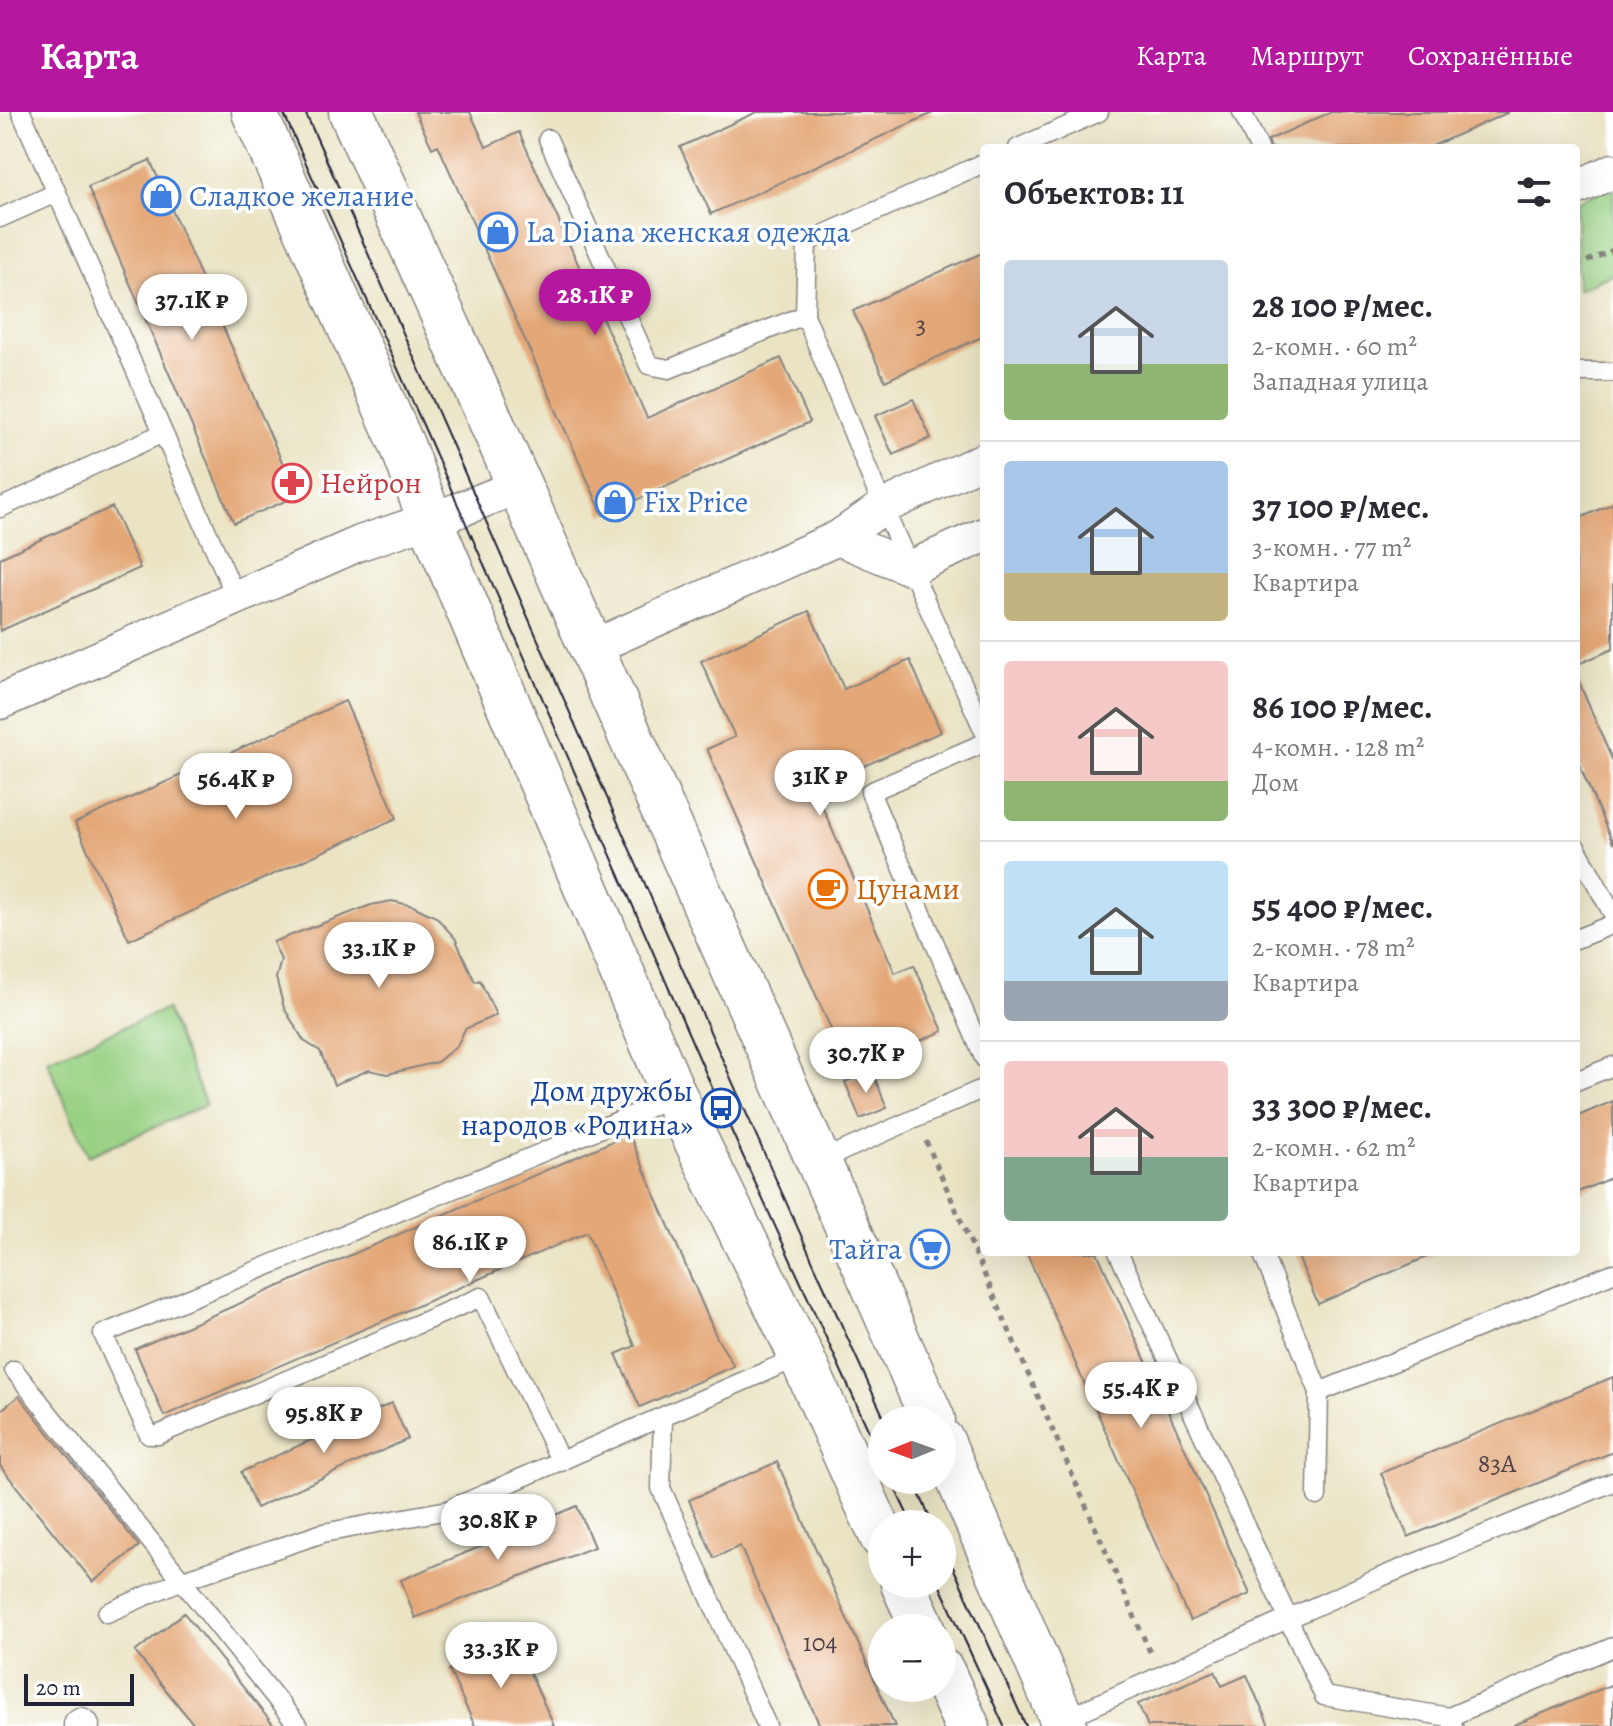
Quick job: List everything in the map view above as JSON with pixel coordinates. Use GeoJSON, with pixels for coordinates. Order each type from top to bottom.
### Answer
{"type":"FeatureCollection","features":[{"type":"Feature","properties":{"kind":"highway"},"geometry":{"type":"LineString","coordinates":[[254,112],[402,445],[430,520],[674,1095],[801,1356],[870,1510]]}},
{"type":"Feature","properties":{"kind":"highway"},"geometry":{"type":"LineString","coordinates":[[351,112],[927,1406]]}},
{"type":"Feature","properties":{"kind":"highway"},"geometry":{"type":"LineString","coordinates":[[956,1474],[1063,1723]]}},
{"type":"Feature","properties":{"kind":"highway"},"geometry":{"type":"LineString","coordinates":[[956,1702],[967,1726]]}},
{"type":"Feature","properties":{"kind":"street"},"geometry":{"type":"LineString","coordinates":[[1580,186],[1613,171]]}},
{"type":"Feature","properties":{"kind":"street"},"geometry":{"type":"LineString","coordinates":[[591,648],[838,538],[883,507],[980,462]]}},
{"type":"Feature","properties":{"kind":"street"},"geometry":{"type":"LineString","coordinates":[[0,702],[360,543],[518,486]]}},
{"type":"Feature","properties":{"kind":"street"},"geometry":{"type":"LineString","coordinates":[[838,538],[910,568],[980,537]]}},
{"type":"Feature","properties":{"kind":"lane"},"geometry":{"type":"LineString","coordinates":[[21,112],[236,597]]}},
{"type":"Feature","properties":{"kind":"lane"},"geometry":{"type":"LineString","coordinates":[[1027,144],[1099,112]]}},
{"type":"Feature","properties":{"kind":"lane"},"geometry":{"type":"LineString","coordinates":[[1242,112],[1257,144]]}},
{"type":"Feature","properties":{"kind":"lane"},"geometry":{"type":"LineString","coordinates":[[548,139],[649,365],[669,369],[805,315]]}},
{"type":"Feature","properties":{"kind":"lane"},"geometry":{"type":"LineString","coordinates":[[980,165],[807,242],[805,315],[883,507],[980,722]]}},
{"type":"Feature","properties":{"kind":"lane"},"geometry":{"type":"LineString","coordinates":[[0,218],[56,193]]}},
{"type":"Feature","properties":{"kind":"lane"},"geometry":{"type":"LineString","coordinates":[[1580,372],[1613,372]]}},
{"type":"Feature","properties":{"kind":"lane"},"geometry":{"type":"LineString","coordinates":[[0,508],[163,433]]}},
{"type":"Feature","properties":{"kind":"lane"},"geometry":{"type":"LineString","coordinates":[[980,745],[870,792],[980,1049]]}},
{"type":"Feature","properties":{"kind":"lane"},"geometry":{"type":"LineString","coordinates":[[1580,854],[1613,914]]}},
{"type":"Feature","properties":{"kind":"lane"},"geometry":{"type":"LineString","coordinates":[[1580,937],[1613,924]]}},
{"type":"Feature","properties":{"kind":"lane"},"geometry":{"type":"LineString","coordinates":[[1580,1079],[1613,1066]]}},
{"type":"Feature","properties":{"kind":"lane"},"geometry":{"type":"LineString","coordinates":[[820,1161],[980,1090]]}},
{"type":"Feature","properties":{"kind":"lane"},"geometry":{"type":"LineString","coordinates":[[561,1462],[481,1297],[158,1435],[149,1435],[103,1334],[635,1114],[674,1095]]}},
{"type":"Feature","properties":{"kind":"lane"},"geometry":{"type":"LineString","coordinates":[[1120,1256],[1324,1696],[1451,1722],[1613,1647]]}},
{"type":"Feature","properties":{"kind":"lane"},"geometry":{"type":"LineString","coordinates":[[1264,1256],[1319,1392],[1317,1496]]}},
{"type":"Feature","properties":{"kind":"lane"},"geometry":{"type":"LineString","coordinates":[[1319,1392],[1613,1273]]}},
{"type":"Feature","properties":{"kind":"lane"},"geometry":{"type":"LineString","coordinates":[[107,1613],[180,1581],[323,1533],[448,1510],[801,1356]]}},
{"type":"Feature","properties":{"kind":"lane"},"geometry":{"type":"LineString","coordinates":[[14,1370],[298,1726]]}},
{"type":"Feature","properties":{"kind":"lane"},"geometry":{"type":"LineString","coordinates":[[663,1417],[661,1488],[767,1726]]}},
{"type":"Feature","properties":{"kind":"lane"},"geometry":{"type":"LineString","coordinates":[[1063,1723],[1381,1577],[1613,1482]]}},
{"type":"Feature","properties":{"kind":"path"},"geometry":{"type":"LineString","coordinates":[[1580,264],[1613,250]]}},
{"type":"Feature","properties":{"kind":"path"},"geometry":{"type":"LineString","coordinates":[[916,1118],[1152,1656]]}},
{"type":"Feature","properties":{"kind":"green space"},"geometry":{"type":"Polygon","coordinates":[[[1613,186],[1613,274],[1580,289],[1580,200],[1613,186]]]}},
{"type":"Feature","properties":{"kind":"green space"},"geometry":{"type":"Polygon","coordinates":[[[166,1009],[206,1105],[88,1156],[47,1060],[166,1009]]]}},
{"type":"Feature","properties":{"kind":"building"},"geometry":{"type":"Polygon","coordinates":[[[415,112],[470,112],[486,147],[519,132],[647,418],[781,358],[810,422],[603,515],[438,145],[432,148],[415,112]]]}},
{"type":"Feature","properties":{"kind":"building"},"geometry":{"type":"Polygon","coordinates":[[[757,112],[935,112],[711,214],[680,147],[757,112]]]}},
{"type":"Feature","properties":{"kind":"building"},"geometry":{"type":"Polygon","coordinates":[[[1331,112],[1509,112],[1437,144],[1270,144],[1268,140],[1331,112]]]}},
{"type":"Feature","properties":{"kind":"building"},"geometry":{"type":"Polygon","coordinates":[[[150,160],[297,496],[234,523],[88,187],[150,160]]]}},
{"type":"Feature","properties":{"kind":"building"},"geometry":{"type":"Polygon","coordinates":[[[980,254],[980,338],[885,381],[853,311],[980,254]]]}},
{"type":"Feature","properties":{"kind":"building"},"geometry":{"type":"Polygon","coordinates":[[[913,399],[931,438],[893,455],[875,416],[913,399]]]}},
{"type":"Feature","properties":{"kind":"building"},"geometry":{"type":"Polygon","coordinates":[[[1613,503],[1613,649],[1580,663],[1580,518],[1613,503]]]}},
{"type":"Feature","properties":{"kind":"building"},"geometry":{"type":"Polygon","coordinates":[[[112,507],[140,568],[0,631],[0,558],[112,507]]]}},
{"type":"Feature","properties":{"kind":"building"},"geometry":{"type":"Polygon","coordinates":[[[809,611],[844,689],[910,660],[941,732],[814,788],[895,973],[914,965],[943,1031],[850,1072],[707,749],[735,737],[701,661],[809,611]]]}},
{"type":"Feature","properties":{"kind":"building"},"geometry":{"type":"Polygon","coordinates":[[[1580,684],[1613,762],[1613,844],[1580,766],[1580,684]]]}},
{"type":"Feature","properties":{"kind":"building"},"geometry":{"type":"Polygon","coordinates":[[[345,701],[397,818],[129,940],[75,823],[345,701]]]}},
{"type":"Feature","properties":{"kind":"building"},"geometry":{"type":"Polygon","coordinates":[[[392,901],[413,906],[436,917],[455,938],[475,982],[480,980],[496,1015],[465,1029],[457,1046],[437,1062],[388,1074],[369,1070],[334,1085],[320,1051],[304,1041],[284,1008],[276,978],[281,960],[273,942],[371,905],[392,901]]]}},
{"type":"Feature","properties":{"kind":"building"},"geometry":{"type":"Polygon","coordinates":[[[872,1071],[887,1108],[860,1119],[845,1082],[872,1071]]]}},
{"type":"Feature","properties":{"kind":"building"},"geometry":{"type":"Polygon","coordinates":[[[1613,1101],[1613,1177],[1580,1191],[1580,1115],[1613,1101]]]}},
{"type":"Feature","properties":{"kind":"building"},"geometry":{"type":"Polygon","coordinates":[[[629,1134],[717,1338],[734,1366],[640,1407],[616,1354],[635,1346],[587,1232],[164,1416],[135,1349],[629,1134]]]}},
{"type":"Feature","properties":{"kind":"building"},"geometry":{"type":"Polygon","coordinates":[[[1028,1256],[1099,1256],[1250,1594],[1190,1621],[1028,1256]]]}},
{"type":"Feature","properties":{"kind":"building"},"geometry":{"type":"Polygon","coordinates":[[[1298,1256],[1429,1256],[1318,1304],[1298,1256]]]}},
{"type":"Feature","properties":{"kind":"building"},"geometry":{"type":"Polygon","coordinates":[[[1613,1377],[1613,1452],[1408,1537],[1381,1473],[1613,1377]]]}},
{"type":"Feature","properties":{"kind":"building"},"geometry":{"type":"Polygon","coordinates":[[[19,1396],[139,1546],[93,1582],[0,1466],[0,1411],[19,1396]]]}},
{"type":"Feature","properties":{"kind":"building"},"geometry":{"type":"Polygon","coordinates":[[[392,1403],[408,1439],[256,1508],[241,1472],[392,1403]]]}},
{"type":"Feature","properties":{"kind":"building"},"geometry":{"type":"Polygon","coordinates":[[[777,1462],[868,1666],[868,1702],[884,1702],[895,1726],[820,1726],[740,1546],[714,1558],[689,1500],[777,1462]]]}},
{"type":"Feature","properties":{"kind":"building"},"geometry":{"type":"Polygon","coordinates":[[[577,1506],[594,1547],[415,1618],[401,1580],[577,1506]]]}},
{"type":"Feature","properties":{"kind":"building"},"geometry":{"type":"Polygon","coordinates":[[[184,1613],[274,1726],[195,1726],[135,1652],[184,1613]]]}},
{"type":"Feature","properties":{"kind":"building"},"geometry":{"type":"Polygon","coordinates":[[[515,1640],[554,1726],[475,1726],[449,1670],[515,1640]]]}},
{"type":"Feature","properties":{"kind":"building"},"geometry":{"type":"Polygon","coordinates":[[[1215,1671],[1222,1686],[1247,1675],[1269,1726],[1148,1726],[1138,1704],[1215,1671]]]}},
{"type":"Feature","properties":{"kind":"building"},"geometry":{"type":"Polygon","coordinates":[[[1613,1684],[1613,1726],[1514,1726],[1514,1725],[1613,1684]]]}},
{"type":"Feature","properties":{"kind":"tram line"},"geometry":{"type":"LineString","coordinates":[[283,112],[721,1108],[868,1429]]}},
{"type":"Feature","properties":{"kind":"tram line"},"geometry":{"type":"LineString","coordinates":[[305,112],[879,1406]]}},
{"type":"Feature","properties":{"kind":"tram line"},"geometry":{"type":"LineString","coordinates":[[898,1494],[905,1510]]}},
{"type":"Feature","properties":{"kind":"tram line"},"geometry":{"type":"LineString","coordinates":[[919,1494],[927,1510]]}},
{"type":"Feature","properties":{"kind":"tram line"},"geometry":{"type":"LineString","coordinates":[[956,1574],[1026,1726]]}},
{"type":"Feature","properties":{"kind":"tram line"},"geometry":{"type":"LineString","coordinates":[[945,1598],[1004,1726]]}},
{"type":"Feature","properties":{"kind":"place","name":"Сладкое желание"},"geometry":{"type":"Point","coordinates":[161,196]}},
{"type":"Feature","properties":{"kind":"place","name":"La Diana женская одежда"},"geometry":{"type":"Point","coordinates":[498,232]}},
{"type":"Feature","properties":{"kind":"place","name":"Нейрон"},"geometry":{"type":"Point","coordinates":[292,483]}},
{"type":"Feature","properties":{"kind":"place","name":"Fix Price"},"geometry":{"type":"Point","coordinates":[615,502]}},
{"type":"Feature","properties":{"kind":"place","name":"Цунами"},"geometry":{"type":"Point","coordinates":[828,889]}},
{"type":"Feature","properties":{"kind":"place","name":"Дом дружбы народов «Родина»"},"geometry":{"type":"Point","coordinates":[721,1108]}},
{"type":"Feature","properties":{"kind":"place","name":"Тайга"},"geometry":{"type":"Point","coordinates":[930,1249]}}]}
